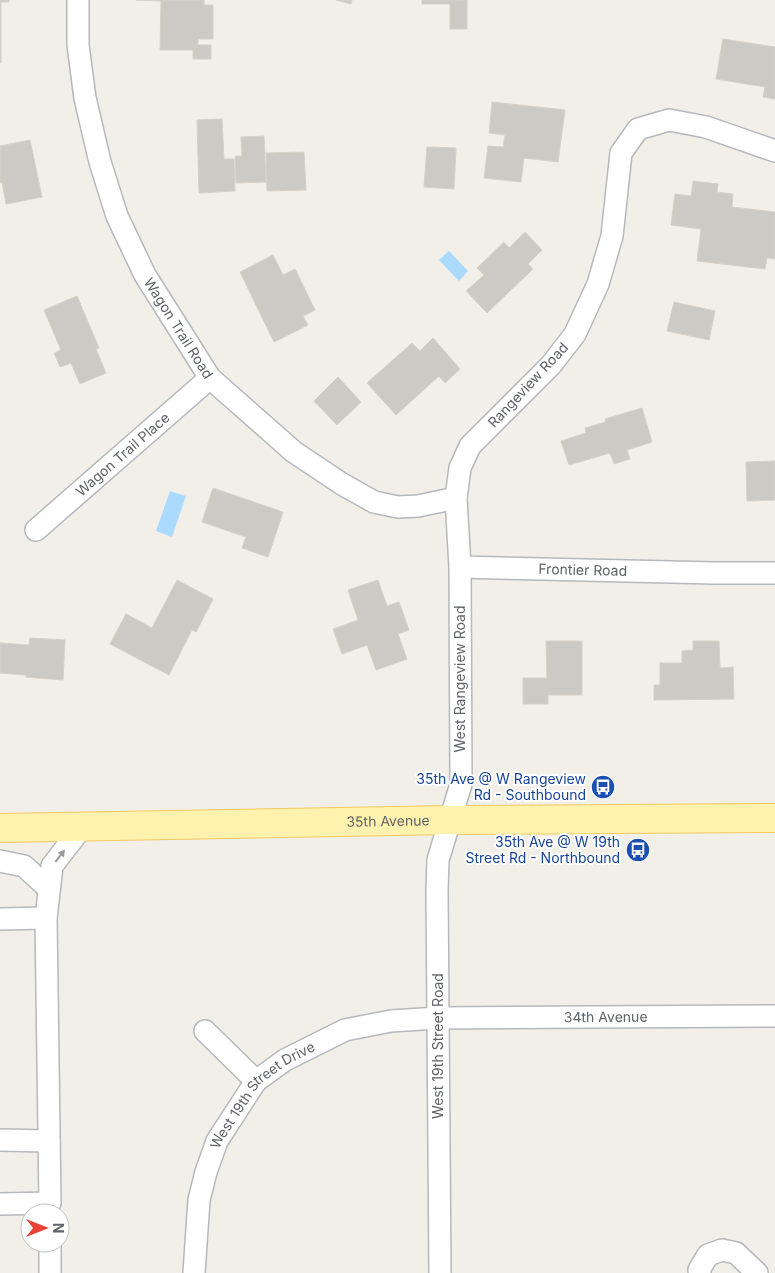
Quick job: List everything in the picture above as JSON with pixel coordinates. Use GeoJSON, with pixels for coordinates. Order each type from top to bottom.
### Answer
{"type":"FeatureCollection","features":[{"type":"Feature","properties":{"kind":"main road","name":"35th Avenue"},"geometry":{"type":"LineString","coordinates":[[0,828],[451,820],[775,818]]}},
{"type":"Feature","properties":{"kind":"street","name":"Wagon Trail Road"},"geometry":{"type":"LineString","coordinates":[[78,0],[78,45],[85,98],[100,162],[116,216],[145,275],[210,378],[294,452],[342,484],[374,502],[418,506],[456,498]]}},
{"type":"Feature","properties":{"kind":"street","name":"Rangeview Road"},"geometry":{"type":"LineString","coordinates":[[456,498],[460,468],[470,446],[551,365],[575,334],[598,284],[612,236],[622,153],[638,129],[669,120],[706,127],[775,151]]}},
{"type":"Feature","properties":{"kind":"street","name":"Wagon Trail Place"},"geometry":{"type":"LineString","coordinates":[[36,530],[210,378]]}},
{"type":"Feature","properties":{"kind":"street"},"geometry":{"type":"LineString","coordinates":[[456,498],[460,567]]}},
{"type":"Feature","properties":{"kind":"street","name":"Frontier Road"},"geometry":{"type":"LineString","coordinates":[[460,567],[775,573]]}},
{"type":"Feature","properties":{"kind":"street","name":"West Rangeview Road"},"geometry":{"type":"LineString","coordinates":[[451,820],[461,784],[460,567]]}},
{"type":"Feature","properties":{"kind":"street","name":"West 19th Street Road"},"geometry":{"type":"LineString","coordinates":[[440,1273],[436,934],[438,860],[451,820]]}},
{"type":"Feature","properties":{"kind":"street"},"geometry":{"type":"LineString","coordinates":[[50,1203],[46,918],[52,866],[82,827]]}},
{"type":"Feature","properties":{"kind":"street"},"geometry":{"type":"LineString","coordinates":[[0,861],[24,866],[49,889]]}},
{"type":"Feature","properties":{"kind":"street"},"geometry":{"type":"LineString","coordinates":[[0,919],[46,918]]}},
{"type":"Feature","properties":{"kind":"street","name":"34th Avenue"},"geometry":{"type":"LineString","coordinates":[[438,1018],[775,1016]]}},
{"type":"Feature","properties":{"kind":"street","name":"West 19th Street Drive"},"geometry":{"type":"LineString","coordinates":[[194,1273],[199,1200],[206,1172],[217,1141],[256,1081],[285,1060],[345,1030],[391,1021],[438,1018]]}},
{"type":"Feature","properties":{"kind":"street"},"geometry":{"type":"LineString","coordinates":[[205,1031],[256,1081]]}},
{"type":"Feature","properties":{"kind":"street"},"geometry":{"type":"LineString","coordinates":[[0,1140],[49,1141]]}},
{"type":"Feature","properties":{"kind":"street"},"geometry":{"type":"LineString","coordinates":[[0,1204],[20,1206]]}},
{"type":"Feature","properties":{"kind":"street"},"geometry":{"type":"LineString","coordinates":[[700,1273],[699,1270],[708,1255],[722,1250],[736,1253],[757,1273]]}},
{"type":"Feature","properties":{"kind":"street"},"geometry":{"type":"LineString","coordinates":[[50,1253],[50,1273]]}},
{"type":"Feature","properties":{"kind":"water"},"geometry":{"type":"Polygon","coordinates":[[[449,251],[468,271],[459,281],[439,260],[449,251]]]}},
{"type":"Feature","properties":{"kind":"water"},"geometry":{"type":"Polygon","coordinates":[[[170,491],[186,496],[172,537],[156,531],[170,491]]]}},
{"type":"Feature","properties":{"kind":"building"},"geometry":{"type":"Polygon","coordinates":[[[0,0],[9,0],[9,2],[1,2],[1,63],[0,63],[0,0]]]}},
{"type":"Feature","properties":{"kind":"building"},"geometry":{"type":"Polygon","coordinates":[[[136,0],[204,0],[204,5],[213,5],[213,39],[198,39],[198,45],[211,45],[211,59],[193,59],[193,50],[160,50],[161,1],[136,0]]]}},
{"type":"Feature","properties":{"kind":"building"},"geometry":{"type":"Polygon","coordinates":[[[336,0],[352,0],[351,4],[336,0]]]}},
{"type":"Feature","properties":{"kind":"building"},"geometry":{"type":"Polygon","coordinates":[[[422,0],[467,0],[467,29],[450,29],[450,4],[422,4],[422,0]]]}},
{"type":"Feature","properties":{"kind":"building"},"geometry":{"type":"Polygon","coordinates":[[[723,39],[775,47],[775,99],[763,97],[765,87],[716,79],[723,39]]]}},
{"type":"Feature","properties":{"kind":"building"},"geometry":{"type":"Polygon","coordinates":[[[492,102],[565,110],[558,162],[524,158],[521,182],[484,178],[488,146],[503,147],[505,135],[489,133],[492,102]]]}},
{"type":"Feature","properties":{"kind":"building"},"geometry":{"type":"Polygon","coordinates":[[[222,119],[224,159],[234,159],[235,191],[199,193],[197,120],[222,119]]]}},
{"type":"Feature","properties":{"kind":"building"},"geometry":{"type":"Polygon","coordinates":[[[264,136],[266,182],[236,183],[235,156],[242,156],[241,137],[264,136]]]}},
{"type":"Feature","properties":{"kind":"building"},"geometry":{"type":"Polygon","coordinates":[[[30,140],[42,197],[6,204],[2,182],[0,183],[0,146],[30,140]]]}},
{"type":"Feature","properties":{"kind":"building"},"geometry":{"type":"Polygon","coordinates":[[[427,147],[456,148],[454,189],[424,187],[427,147]]]}},
{"type":"Feature","properties":{"kind":"building"},"geometry":{"type":"Polygon","coordinates":[[[304,152],[306,190],[267,191],[266,153],[304,152]]]}},
{"type":"Feature","properties":{"kind":"building"},"geometry":{"type":"Polygon","coordinates":[[[693,181],[718,184],[717,192],[733,194],[732,207],[775,212],[775,259],[767,258],[765,269],[697,261],[701,229],[671,225],[675,194],[691,196],[693,181]]]}},
{"type":"Feature","properties":{"kind":"building"},"geometry":{"type":"Polygon","coordinates":[[[525,232],[542,250],[528,264],[533,269],[487,313],[466,291],[484,275],[477,268],[504,242],[509,248],[525,232]]]}},
{"type":"Feature","properties":{"kind":"building"},"geometry":{"type":"Polygon","coordinates":[[[273,255],[283,275],[295,269],[315,310],[303,316],[308,325],[274,342],[240,272],[273,255]]]}},
{"type":"Feature","properties":{"kind":"building"},"geometry":{"type":"Polygon","coordinates":[[[77,296],[99,348],[96,349],[106,373],[80,384],[71,363],[60,367],[54,353],[61,350],[44,310],[77,296]]]}},
{"type":"Feature","properties":{"kind":"building"},"geometry":{"type":"Polygon","coordinates":[[[674,302],[715,311],[709,340],[667,331],[674,302]]]}},
{"type":"Feature","properties":{"kind":"building"},"geometry":{"type":"Polygon","coordinates":[[[433,338],[460,369],[445,383],[439,376],[396,415],[367,383],[412,343],[420,351],[433,338]]]}},
{"type":"Feature","properties":{"kind":"building"},"geometry":{"type":"Polygon","coordinates":[[[338,377],[361,402],[337,425],[314,401],[338,377]]]}},
{"type":"Feature","properties":{"kind":"building"},"geometry":{"type":"Polygon","coordinates":[[[642,408],[652,442],[627,450],[630,459],[614,464],[610,453],[569,465],[561,441],[586,433],[585,428],[606,422],[605,419],[642,408]]]}},
{"type":"Feature","properties":{"kind":"building"},"geometry":{"type":"Polygon","coordinates":[[[775,461],[775,500],[747,501],[746,462],[775,461]]]}},
{"type":"Feature","properties":{"kind":"building"},"geometry":{"type":"Polygon","coordinates":[[[213,488],[283,512],[268,557],[242,548],[246,537],[202,522],[213,488]]]}},
{"type":"Feature","properties":{"kind":"building"},"geometry":{"type":"Polygon","coordinates":[[[177,580],[213,599],[196,632],[192,630],[169,675],[110,644],[126,614],[152,628],[177,580]]]}},
{"type":"Feature","properties":{"kind":"building"},"geometry":{"type":"Polygon","coordinates":[[[378,580],[387,606],[399,602],[409,630],[398,634],[407,659],[376,670],[367,645],[342,654],[333,629],[358,620],[348,590],[378,580]]]}},
{"type":"Feature","properties":{"kind":"building"},"geometry":{"type":"Polygon","coordinates":[[[30,638],[65,640],[63,680],[0,673],[0,643],[29,645],[30,638]]]}},
{"type":"Feature","properties":{"kind":"building"},"geometry":{"type":"Polygon","coordinates":[[[546,641],[582,641],[582,695],[548,695],[548,704],[523,704],[523,678],[547,678],[546,641]]]}},
{"type":"Feature","properties":{"kind":"building"},"geometry":{"type":"Polygon","coordinates":[[[693,641],[719,641],[720,668],[733,667],[734,699],[654,700],[654,685],[660,685],[660,663],[682,663],[682,651],[693,650],[693,641]]]}},
{"type":"Feature","properties":{"kind":"place","name":"35th Ave @ W Rangeview Rd - Southbound"},"geometry":{"type":"Point","coordinates":[603,787]}},
{"type":"Feature","properties":{"kind":"place","name":"35th Ave @ W 19th Street Rd - Northbound"},"geometry":{"type":"Point","coordinates":[638,850]}}]}
